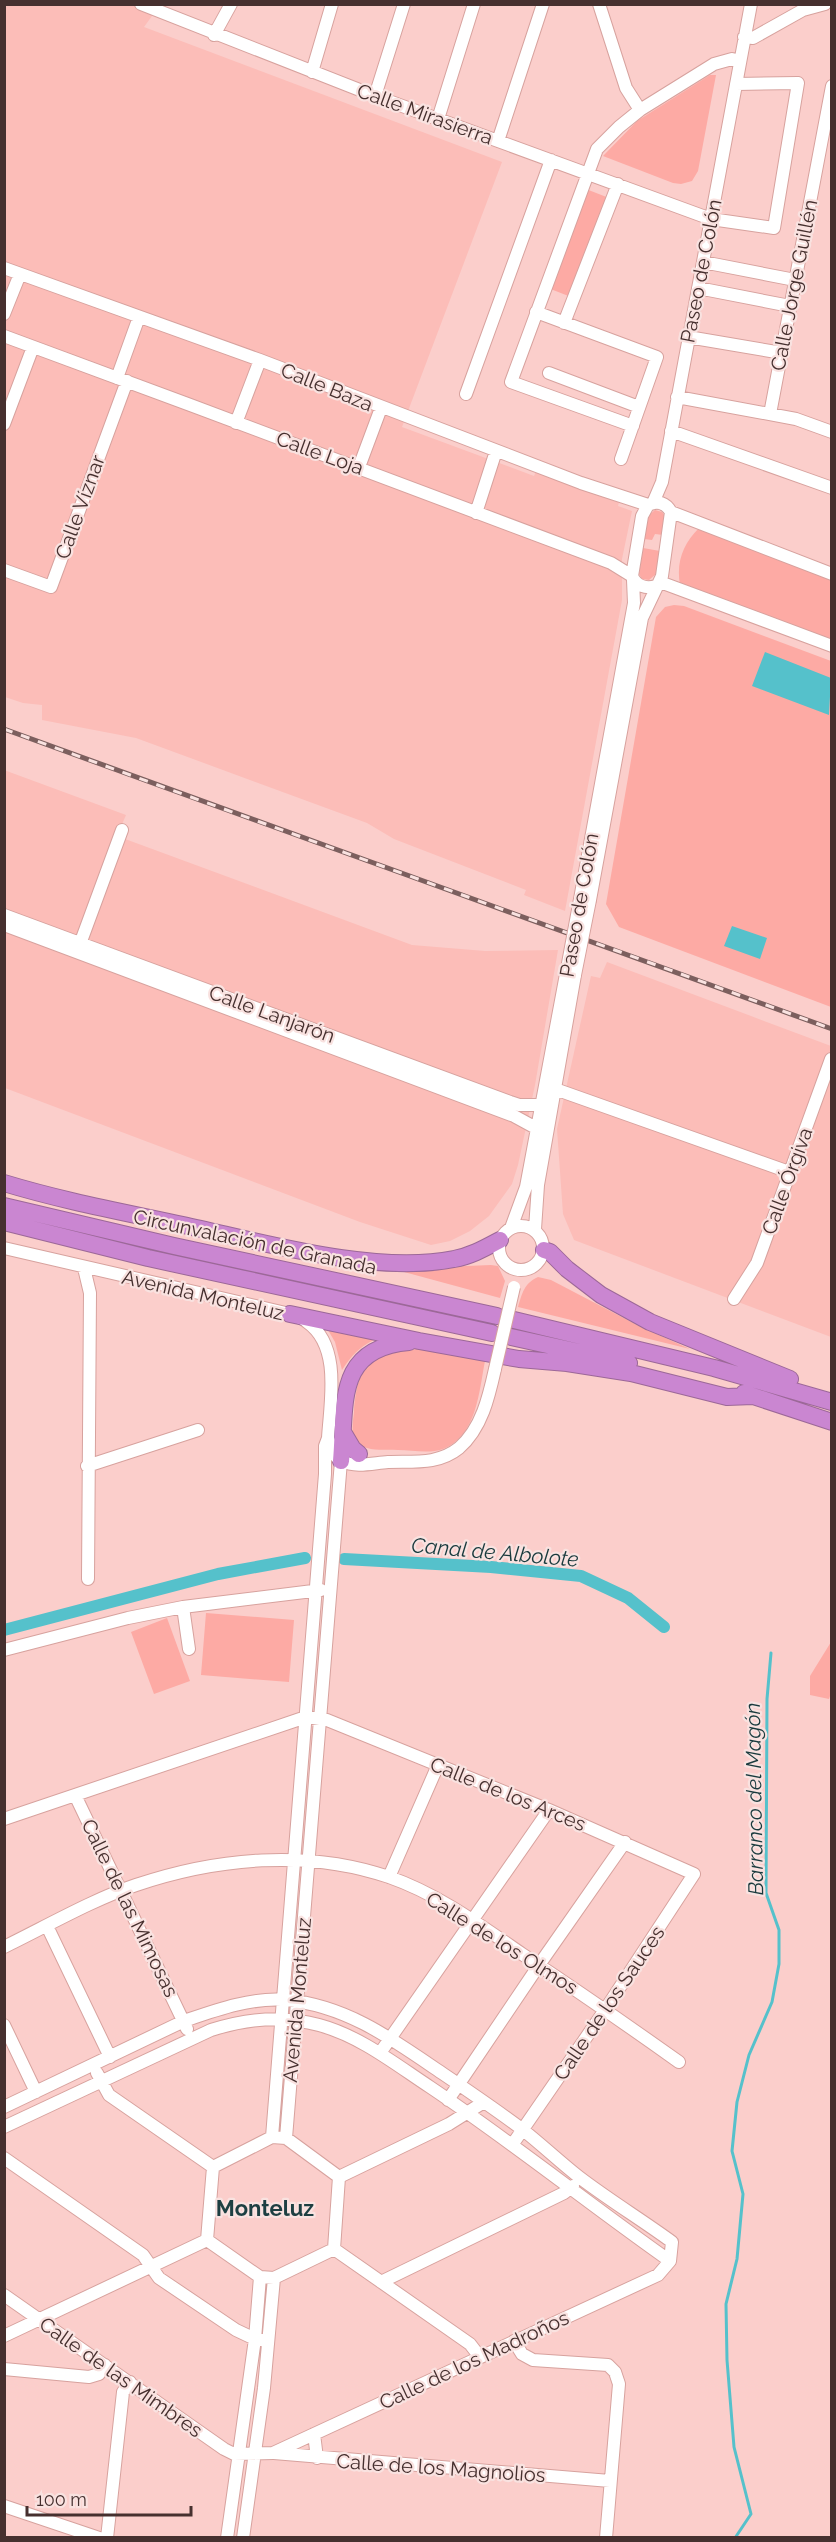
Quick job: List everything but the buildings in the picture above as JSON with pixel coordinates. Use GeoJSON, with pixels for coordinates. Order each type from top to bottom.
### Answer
{"type":"FeatureCollection","features":[{"type":"Feature","properties":{"kind":"highway"},"geometry":{"type":"LineString","coordinates":[[4,1183],[69,1200],[260,1242],[374,1262],[451,1260],[471,1255],[506,1234]]}},
{"type":"Feature","properties":{"kind":"highway","name":"Circunvalación de Granada"},"geometry":{"type":"LineString","coordinates":[[4,1206],[174,1246],[497,1316]]}},
{"type":"Feature","properties":{"kind":"highway","name":"Circunvalación de Granada"},"geometry":{"type":"LineString","coordinates":[[4,1222],[148,1258],[492,1333]]}},
{"type":"Feature","properties":{"kind":"highway"},"geometry":{"type":"LineString","coordinates":[[544,1250],[550,1252],[567,1269],[601,1294],[650,1323],[819,1390],[831,1400]]}},
{"type":"Feature","properties":{"kind":"highway"},"geometry":{"type":"LineString","coordinates":[[290,1314],[519,1359],[567,1363],[631,1374],[727,1397],[753,1396]]}},
{"type":"Feature","properties":{"kind":"highway"},"geometry":{"type":"LineString","coordinates":[[514,1320],[714,1368],[831,1400]]}},
{"type":"Feature","properties":{"kind":"highway"},"geometry":{"type":"LineString","coordinates":[[511,1337],[595,1355],[753,1396],[831,1422]]}},
{"type":"Feature","properties":{"kind":"highway"},"geometry":{"type":"LineString","coordinates":[[341,1461],[336,1435],[347,1385],[353,1370],[363,1358],[375,1350],[398,1343],[419,1341]]}},
{"type":"Feature","properties":{"kind":"highway"},"geometry":{"type":"LineString","coordinates":[[336,1435],[359,1454]]}},
{"type":"Feature","properties":{"kind":"street","name":"Calle Mirasierra"},"geometry":{"type":"LineString","coordinates":[[141,4],[214,35],[375,96],[711,219],[774,228],[798,83],[736,84]]}},
{"type":"Feature","properties":{"kind":"street"},"geometry":{"type":"LineString","coordinates":[[214,35],[231,4]]}},
{"type":"Feature","properties":{"kind":"street"},"geometry":{"type":"LineString","coordinates":[[312,72],[332,4]]}},
{"type":"Feature","properties":{"kind":"street"},"geometry":{"type":"LineString","coordinates":[[375,96],[404,4]]}},
{"type":"Feature","properties":{"kind":"street"},"geometry":{"type":"LineString","coordinates":[[438,119],[474,4]]}},
{"type":"Feature","properties":{"kind":"street"},"geometry":{"type":"LineString","coordinates":[[498,141],[543,4]]}},
{"type":"Feature","properties":{"kind":"street"},"geometry":{"type":"LineString","coordinates":[[599,4],[626,88],[640,110]]}},
{"type":"Feature","properties":{"kind":"street","name":"Paseo de Colón"},"geometry":{"type":"LineString","coordinates":[[535,1229],[538,1185],[585,899],[642,618],[658,584],[659,506],[662,482],[751,4]]}},
{"type":"Feature","properties":{"kind":"street"},"geometry":{"type":"LineString","coordinates":[[744,37],[753,38],[803,10],[825,4]]}},
{"type":"Feature","properties":{"kind":"street"},"geometry":{"type":"LineString","coordinates":[[633,426],[511,382],[597,149],[640,110],[714,64],[732,59],[740,61]]}},
{"type":"Feature","properties":{"kind":"street","name":"Calle Jorge Guillén"},"geometry":{"type":"LineString","coordinates":[[770,414],[831,86]]}},
{"type":"Feature","properties":{"kind":"street"},"geometry":{"type":"LineString","coordinates":[[466,394],[551,160]]}},
{"type":"Feature","properties":{"kind":"street"},"geometry":{"type":"LineString","coordinates":[[564,322],[618,184]]}},
{"type":"Feature","properties":{"kind":"street"},"geometry":{"type":"LineString","coordinates":[[703,262],[795,280]]}},
{"type":"Feature","properties":{"kind":"street","name":"Calle Baza"},"geometry":{"type":"LineString","coordinates":[[4,268],[260,360],[496,451],[659,506],[831,574]]}},
{"type":"Feature","properties":{"kind":"street"},"geometry":{"type":"LineString","coordinates":[[4,314],[20,274]]}},
{"type":"Feature","properties":{"kind":"street"},"geometry":{"type":"LineString","coordinates":[[698,288],[790,306]]}},
{"type":"Feature","properties":{"kind":"street"},"geometry":{"type":"LineString","coordinates":[[536,312],[657,357],[621,459]]}},
{"type":"Feature","properties":{"kind":"street"},"geometry":{"type":"LineString","coordinates":[[122,379],[139,317]]}},
{"type":"Feature","properties":{"kind":"street","name":"Calle Loja"},"geometry":{"type":"LineString","coordinates":[[4,336],[611,563],[640,586],[649,588],[658,584],[831,646]]}},
{"type":"Feature","properties":{"kind":"street"},"geometry":{"type":"LineString","coordinates":[[688,337],[782,353]]}},
{"type":"Feature","properties":{"kind":"street"},"geometry":{"type":"LineString","coordinates":[[4,424],[33,346]]}},
{"type":"Feature","properties":{"kind":"street"},"geometry":{"type":"LineString","coordinates":[[236,423],[260,360]]}},
{"type":"Feature","properties":{"kind":"street"},"geometry":{"type":"LineString","coordinates":[[549,374],[639,407]]}},
{"type":"Feature","properties":{"kind":"street","name":"Calle Víznar"},"geometry":{"type":"LineString","coordinates":[[4,570],[51,587],[122,379]]}},
{"type":"Feature","properties":{"kind":"street"},"geometry":{"type":"LineString","coordinates":[[677,398],[795,419],[831,432]]}},
{"type":"Feature","properties":{"kind":"street"},"geometry":{"type":"LineString","coordinates":[[359,467],[381,408]]}},
{"type":"Feature","properties":{"kind":"street"},"geometry":{"type":"LineString","coordinates":[[671,431],[831,488]]}},
{"type":"Feature","properties":{"kind":"street"},"geometry":{"type":"LineString","coordinates":[[476,513],[496,451]]}},
{"type":"Feature","properties":{"kind":"street","name":"Paseo de Colón"},"geometry":{"type":"LineString","coordinates":[[585,899],[634,603],[632,578],[642,516],[659,506]]}},
{"type":"Feature","properties":{"kind":"street"},"geometry":{"type":"LineString","coordinates":[[80,944],[122,830]]}},
{"type":"Feature","properties":{"kind":"street","name":"Calle Lanjarón"},"geometry":{"type":"LineString","coordinates":[[4,915],[519,1105],[541,1105]]}},
{"type":"Feature","properties":{"kind":"street","name":"Calle Lanjarón"},"geometry":{"type":"LineString","coordinates":[[4,925],[514,1116],[536,1128]]}},
{"type":"Feature","properties":{"kind":"street","name":"Paseo de Colón"},"geometry":{"type":"LineString","coordinates":[[506,1234],[526,1187],[536,1128],[571,975]]}},
{"type":"Feature","properties":{"kind":"street","name":"Calle Órgiva"},"geometry":{"type":"LineString","coordinates":[[734,1299],[757,1263],[831,1059]]}},
{"type":"Feature","properties":{"kind":"street"},"geometry":{"type":"LineString","coordinates":[[555,1089],[789,1172]]}},
{"type":"Feature","properties":{"kind":"street"},"geometry":{"type":"LineString","coordinates":[[523,1225],[535,1229],[543,1242],[544,1250],[538,1263],[524,1270],[509,1267],[500,1255],[506,1234],[523,1225]]}},
{"type":"Feature","properties":{"kind":"street","name":"Avenida Monteluz"},"geometry":{"type":"LineString","coordinates":[[4,1248],[290,1314],[308,1322],[318,1333],[325,1346],[331,1367],[336,1435],[325,1446],[325,1474],[273,2137]]}},
{"type":"Feature","properties":{"kind":"street"},"geometry":{"type":"LineString","coordinates":[[84,1268],[90,1293],[88,1579]]}},
{"type":"Feature","properties":{"kind":"street"},"geometry":{"type":"LineString","coordinates":[[341,1461],[354,1464],[388,1462],[412,1464],[437,1460],[458,1449],[472,1434],[482,1416],[495,1369],[516,1270]]}},
{"type":"Feature","properties":{"kind":"street"},"geometry":{"type":"LineString","coordinates":[[87,1466],[198,1430]]}},
{"type":"Feature","properties":{"kind":"street"},"geometry":{"type":"LineString","coordinates":[[325,1474],[346,1455],[359,1454],[388,1462]]}},
{"type":"Feature","properties":{"kind":"street","name":"Avenida Monteluz"},"geometry":{"type":"LineString","coordinates":[[286,2139],[341,1461]]}},
{"type":"Feature","properties":{"kind":"street"},"geometry":{"type":"LineString","coordinates":[[4,1650],[128,1618],[183,1607],[316,1590],[330,1591]]}},
{"type":"Feature","properties":{"kind":"street"},"geometry":{"type":"LineString","coordinates":[[183,1607],[189,1649]]}},
{"type":"Feature","properties":{"kind":"street"},"geometry":{"type":"LineString","coordinates":[[4,1819],[306,1717],[320,1718]]}},
{"type":"Feature","properties":{"kind":"street","name":"Calle de los Arces"},"geometry":{"type":"LineString","coordinates":[[320,1718],[549,1810],[694,1874]]}},
{"type":"Feature","properties":{"kind":"street"},"geometry":{"type":"LineString","coordinates":[[389,1877],[438,1765]]}},
{"type":"Feature","properties":{"kind":"street","name":"Calle de las Mimosas"},"geometry":{"type":"LineString","coordinates":[[75,1795],[191,2037]]}},
{"type":"Feature","properties":{"kind":"street"},"geometry":{"type":"LineString","coordinates":[[380,2053],[549,1810]]}},
{"type":"Feature","properties":{"kind":"street"},"geometry":{"type":"LineString","coordinates":[[448,2100],[625,1842]]}},
{"type":"Feature","properties":{"kind":"street"},"geometry":{"type":"LineString","coordinates":[[4,1947],[122,1891],[180,1872],[221,1864],[272,1859],[308,1861]]}},
{"type":"Feature","properties":{"kind":"street","name":"Calle de los Olmos"},"geometry":{"type":"LineString","coordinates":[[308,1861],[389,1877],[442,1901],[679,2062]]}},
{"type":"Feature","properties":{"kind":"street","name":"Calle de los Sauces"},"geometry":{"type":"LineString","coordinates":[[512,2145],[605,2010],[694,1874]]}},
{"type":"Feature","properties":{"kind":"street"},"geometry":{"type":"LineString","coordinates":[[47,1926],[110,2057]]}},
{"type":"Feature","properties":{"kind":"street"},"geometry":{"type":"LineString","coordinates":[[4,2107],[184,2021],[241,2004],[297,2001],[332,2010],[361,2021],[484,2102],[523,2130],[581,2178],[672,2242],[670,2261],[468,2113],[380,2053],[349,2035],[318,2024],[282,2019],[229,2024],[191,2037],[4,2127]]}},
{"type":"Feature","properties":{"kind":"street"},"geometry":{"type":"LineString","coordinates":[[4,2025],[36,2092]]}},
{"type":"Feature","properties":{"kind":"street"},"geometry":{"type":"LineString","coordinates":[[93,2065],[109,2095],[213,2167]]}},
{"type":"Feature","properties":{"kind":"street"},"geometry":{"type":"LineString","coordinates":[[339,2176],[468,2113],[484,2102]]}},
{"type":"Feature","properties":{"kind":"street"},"geometry":{"type":"LineString","coordinates":[[213,2167],[273,2137],[286,2139],[339,2176]]}},
{"type":"Feature","properties":{"kind":"street"},"geometry":{"type":"LineString","coordinates":[[4,2158],[142,2255],[159,2278],[236,2330],[268,2342]]}},
{"type":"Feature","properties":{"kind":"street"},"geometry":{"type":"LineString","coordinates":[[207,2240],[213,2167]]}},
{"type":"Feature","properties":{"kind":"street"},"geometry":{"type":"LineString","coordinates":[[334,2249],[339,2176]]}},
{"type":"Feature","properties":{"kind":"street"},"geometry":{"type":"LineString","coordinates":[[381,2282],[569,2189],[581,2178]]}},
{"type":"Feature","properties":{"kind":"street"},"geometry":{"type":"LineString","coordinates":[[4,2336],[207,2240]]}},
{"type":"Feature","properties":{"kind":"street"},"geometry":{"type":"LineString","coordinates":[[207,2240],[261,2277],[274,2278],[334,2249]]}},
{"type":"Feature","properties":{"kind":"street"},"geometry":{"type":"LineString","coordinates":[[334,2249],[470,2344],[480,2357]]}},
{"type":"Feature","properties":{"kind":"street","name":"Calle de los Madroños"},"geometry":{"type":"LineString","coordinates":[[255,2453],[273,2453],[658,2275],[670,2261]]}},
{"type":"Feature","properties":{"kind":"street"},"geometry":{"type":"LineString","coordinates":[[227,2538],[255,2339],[261,2277]]}},
{"type":"Feature","properties":{"kind":"street"},"geometry":{"type":"LineString","coordinates":[[243,2538],[255,2453],[274,2278]]}},
{"type":"Feature","properties":{"kind":"street","name":"Calle de las Mimbres"},"geometry":{"type":"LineString","coordinates":[[4,2295],[224,2449],[240,2454]]}},
{"type":"Feature","properties":{"kind":"street"},"geometry":{"type":"LineString","coordinates":[[514,2341],[522,2354],[533,2360],[608,2365],[615,2372],[619,2384],[606,2538]]}},
{"type":"Feature","properties":{"kind":"street"},"geometry":{"type":"LineString","coordinates":[[4,2369],[89,2378],[99,2374],[105,2365]]}},
{"type":"Feature","properties":{"kind":"street"},"geometry":{"type":"LineString","coordinates":[[107,2538],[123,2392],[130,2382]]}},
{"type":"Feature","properties":{"kind":"street"},"geometry":{"type":"LineString","coordinates":[[314,2434],[317,2458]]}},
{"type":"Feature","properties":{"kind":"street"},"geometry":{"type":"LineString","coordinates":[[240,2454],[255,2453]]}},
{"type":"Feature","properties":{"kind":"street","name":"Calle de los Magnolios"},"geometry":{"type":"LineString","coordinates":[[273,2453],[610,2481]]}},
{"type":"Feature","properties":{"kind":"street"},"geometry":{"type":"LineString","coordinates":[[4,2506],[99,2538]]}},
{"type":"Feature","properties":{"kind":"shaded area"},"geometry":{"type":"Polygon","coordinates":[[[5,5],[160,5],[144,27],[502,162],[402,427],[534,476],[536,471],[619,502],[618,506],[632,511],[622,559],[622,600],[565,911],[524,895],[526,890],[394,839],[367,823],[136,738],[42,720],[42,705],[23,703],[5,697],[5,5]]]}},
{"type":"Feature","properties":{"kind":"shaded area"},"geometry":{"type":"Polygon","coordinates":[[[710,75],[716,75],[698,171],[692,181],[681,184],[673,183],[603,156],[637,121],[710,75]]]}},
{"type":"Feature","properties":{"kind":"shaded area"},"geometry":{"type":"Polygon","coordinates":[[[586,189],[609,198],[571,297],[548,288],[586,189]]]}},
{"type":"Feature","properties":{"kind":"shaded area"},"geometry":{"type":"Polygon","coordinates":[[[655,510],[662,512],[665,516],[663,535],[655,534],[652,540],[644,539],[648,516],[655,510]]]}},
{"type":"Feature","properties":{"kind":"shaded area"},"geometry":{"type":"Polygon","coordinates":[[[699,528],[831,578],[831,642],[680,585],[679,569],[682,554],[689,540],[699,528]]]}},
{"type":"Feature","properties":{"kind":"shaded area"},"geometry":{"type":"Polygon","coordinates":[[[643,548],[660,551],[656,574],[649,580],[642,579],[639,574],[643,548]]]}},
{"type":"Feature","properties":{"kind":"shaded area"},"geometry":{"type":"Polygon","coordinates":[[[684,606],[831,661],[831,1007],[619,927],[606,904],[656,617],[665,607],[684,606]]]}},
{"type":"Feature","properties":{"kind":"shaded area"},"geometry":{"type":"Polygon","coordinates":[[[4,770],[126,815],[117,836],[412,945],[485,951],[558,950],[535,1085],[518,1165],[512,1184],[489,1216],[470,1231],[450,1241],[431,1245],[360,1222],[5,1088],[4,770]]]}},
{"type":"Feature","properties":{"kind":"shaded area"},"geometry":{"type":"Polygon","coordinates":[[[607,962],[831,1046],[831,1337],[574,1240],[563,1214],[557,1129],[591,976],[600,978],[607,962]]]}},
{"type":"Feature","properties":{"kind":"shaded area"},"geometry":{"type":"Polygon","coordinates":[[[498,1266],[505,1281],[500,1298],[393,1269],[498,1266]]]}},
{"type":"Feature","properties":{"kind":"shaded area"},"geometry":{"type":"Polygon","coordinates":[[[538,1277],[551,1280],[639,1326],[690,1349],[518,1307],[522,1293],[533,1279],[538,1277]]]}},
{"type":"Feature","properties":{"kind":"shaded area"},"geometry":{"type":"Polygon","coordinates":[[[328,1330],[374,1340],[356,1352],[342,1370],[335,1342],[328,1330]]]}},
{"type":"Feature","properties":{"kind":"shaded area"},"geometry":{"type":"Polygon","coordinates":[[[424,1348],[485,1361],[478,1399],[470,1423],[463,1434],[454,1443],[443,1449],[432,1451],[376,1450],[361,1446],[353,1437],[353,1424],[356,1394],[364,1369],[380,1357],[424,1348]]]}},
{"type":"Feature","properties":{"kind":"shaded area"},"geometry":{"type":"Polygon","coordinates":[[[206,1613],[294,1620],[289,1682],[201,1675],[206,1613]]]}},
{"type":"Feature","properties":{"kind":"shaded area"},"geometry":{"type":"Polygon","coordinates":[[[167,1618],[190,1681],[154,1694],[131,1632],[167,1618]]]}},
{"type":"Feature","properties":{"kind":"shaded area"},"geometry":{"type":"Polygon","coordinates":[[[831,1642],[829,1699],[810,1695],[810,1676],[831,1642]]]}},
{"type":"Feature","properties":{"kind":"water"},"geometry":{"type":"Polygon","coordinates":[[[765,652],[831,678],[829,715],[752,686],[765,652]]]}},
{"type":"Feature","properties":{"kind":"water"},"geometry":{"type":"Polygon","coordinates":[[[732,926],[767,938],[760,959],[724,946],[732,926]]]}},
{"type":"Feature","properties":{"kind":"waterway","name":"Canal de Albolote"},"geometry":{"type":"LineString","coordinates":[[4,1630],[218,1574],[305,1558]]}},
{"type":"Feature","properties":{"kind":"waterway","name":"Canal de Albolote"},"geometry":{"type":"LineString","coordinates":[[344,1559],[491,1567],[581,1576],[628,1598],[664,1627]]}},
{"type":"Feature","properties":{"kind":"waterway","name":"Barranco del Magón"},"geometry":{"type":"LineString","coordinates":[[735,2538],[751,2514],[734,2447],[727,2360],[726,2304],[737,2259],[743,2194],[732,2151],[737,2102],[749,2055],[772,2002],[779,1964],[779,1930],[766,1893],[767,1699],[771,1653]]}},
{"type":"Feature","properties":{"kind":"railway"},"geometry":{"type":"LineString","coordinates":[[4,729],[832,1029]]}},
{"type":"Feature","properties":{"kind":"district","name":"Monteluz"},"geometry":{"type":"Point","coordinates":[265,2208]}}]}
